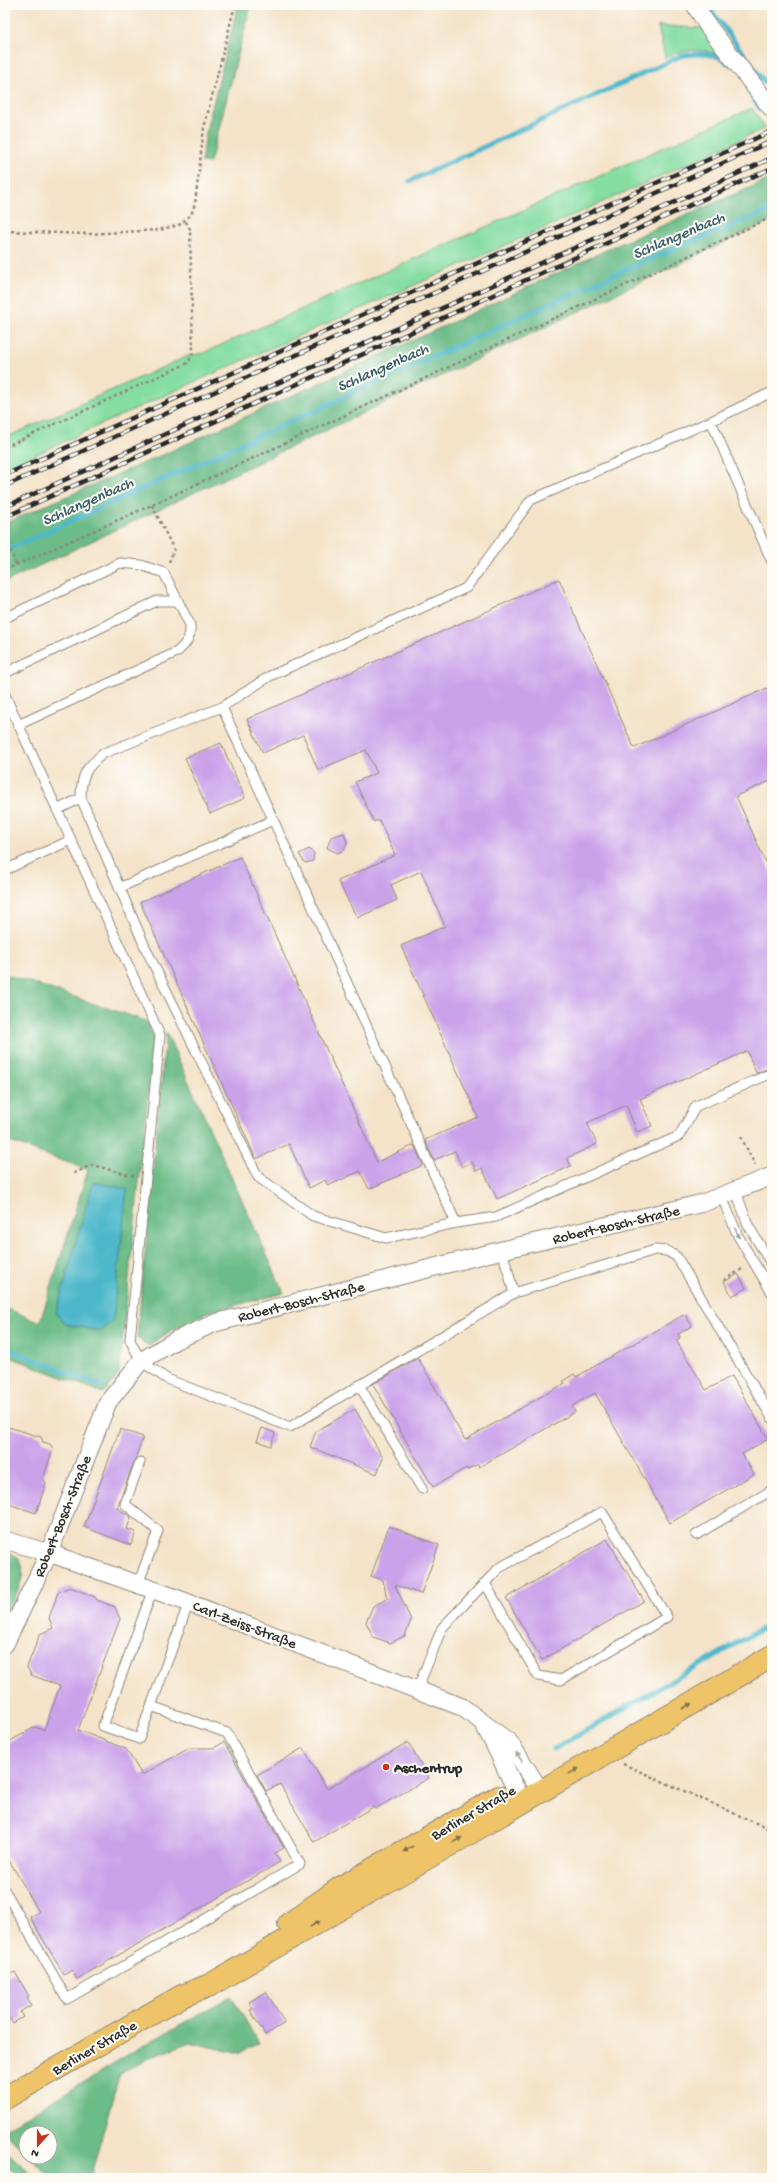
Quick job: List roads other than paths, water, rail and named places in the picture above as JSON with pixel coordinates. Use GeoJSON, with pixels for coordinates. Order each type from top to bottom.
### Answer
{"type":"FeatureCollection","features":[{"type":"Feature","properties":{"kind":"main road","name":"Berliner Straße"},"geometry":{"type":"LineString","coordinates":[[5,2098],[182,1996],[210,1985],[772,1640]]}},
{"type":"Feature","properties":{"kind":"main road","name":"Berliner Straße"},"geometry":{"type":"LineString","coordinates":[[527,1789],[610,1750],[772,1656]]}},
{"type":"Feature","properties":{"kind":"street"},"geometry":{"type":"LineString","coordinates":[[694,5],[708,26],[772,109]]}},
{"type":"Feature","properties":{"kind":"street","name":"Robert-Bosch-Straße"},"geometry":{"type":"LineString","coordinates":[[5,1644],[49,1553],[108,1402],[141,1361],[176,1340],[215,1323],[502,1250],[607,1226],[729,1194],[767,1178]]}},
{"type":"Feature","properties":{"kind":"street","name":"Carl-Zeiss-Straße"},"geometry":{"type":"LineString","coordinates":[[5,1540],[49,1553],[189,1602],[462,1708],[481,1720],[499,1752],[527,1789]]}},
{"type":"Feature","properties":{"kind":"lane"},"geometry":{"type":"LineString","coordinates":[[772,392],[711,421],[531,500],[466,588],[270,676],[222,707],[104,753],[91,763],[84,774],[81,798],[146,949],[258,1177],[313,1216],[386,1238],[456,1223],[496,1217],[679,1136],[696,1106],[772,1073]]}},
{"type":"Feature","properties":{"kind":"lane"},"geometry":{"type":"LineString","coordinates":[[711,421],[772,562]]}},
{"type":"Feature","properties":{"kind":"lane"},"geometry":{"type":"LineString","coordinates":[[5,618],[120,563],[141,565],[164,573],[177,601],[184,609],[190,625],[190,634],[186,643],[177,652],[18,725]]}},
{"type":"Feature","properties":{"kind":"lane"},"geometry":{"type":"LineString","coordinates":[[5,673],[157,601],[177,601]]}},
{"type":"Feature","properties":{"kind":"lane"},"geometry":{"type":"LineString","coordinates":[[5,695],[160,1035],[130,1340],[141,1361],[167,1378],[290,1427],[514,1293],[655,1250],[667,1251],[677,1257],[772,1418]]}},
{"type":"Feature","properties":{"kind":"lane"},"geometry":{"type":"LineString","coordinates":[[222,707],[456,1223]]}},
{"type":"Feature","properties":{"kind":"lane"},"geometry":{"type":"LineString","coordinates":[[57,810],[81,798]]}},
{"type":"Feature","properties":{"kind":"lane"},"geometry":{"type":"LineString","coordinates":[[119,888],[273,820]]}},
{"type":"Feature","properties":{"kind":"lane"},"geometry":{"type":"LineString","coordinates":[[5,870],[71,840]]}},
{"type":"Feature","properties":{"kind":"lane"},"geometry":{"type":"LineString","coordinates":[[729,1194],[738,1236],[772,1293]]}},
{"type":"Feature","properties":{"kind":"lane"},"geometry":{"type":"LineString","coordinates":[[729,1194],[772,1265]]}},
{"type":"Feature","properties":{"kind":"lane"},"geometry":{"type":"LineString","coordinates":[[502,1250],[514,1293]]}},
{"type":"Feature","properties":{"kind":"lane"},"geometry":{"type":"LineString","coordinates":[[359,1385],[422,1489]]}},
{"type":"Feature","properties":{"kind":"lane"},"geometry":{"type":"LineString","coordinates":[[140,1462],[125,1504],[158,1531],[146,1587],[103,1726],[139,1739],[189,1602]]}},
{"type":"Feature","properties":{"kind":"lane"},"geometry":{"type":"LineString","coordinates":[[696,1535],[772,1490]]}},
{"type":"Feature","properties":{"kind":"lane"},"geometry":{"type":"LineString","coordinates":[[417,1690],[442,1628],[499,1568],[602,1512],[667,1617],[561,1680],[538,1676],[485,1583]]}},
{"type":"Feature","properties":{"kind":"lane"},"geometry":{"type":"LineString","coordinates":[[5,1891],[67,1999],[300,1864],[227,1733],[151,1706]]}},
{"type":"Feature","properties":{"kind":"water"},"geometry":{"type":"Polygon","coordinates":[[[93,1182],[127,1189],[113,1320],[101,1331],[65,1324],[56,1313],[93,1182]]]}},
{"type":"Feature","properties":{"kind":"waterway"},"geometry":{"type":"LineString","coordinates":[[707,5],[772,92]]}},
{"type":"Feature","properties":{"kind":"waterway"},"geometry":{"type":"LineString","coordinates":[[410,181],[681,56],[706,54],[718,57],[729,64]]}},
{"type":"Feature","properties":{"kind":"waterway"},"geometry":{"type":"LineString","coordinates":[[749,92],[760,109]]}},
{"type":"Feature","properties":{"kind":"waterway","name":"Schlangenbach"},"geometry":{"type":"LineString","coordinates":[[5,551],[640,263],[772,209]]}},
{"type":"Feature","properties":{"kind":"waterway","name":"Schlangenbach"},"geometry":{"type":"LineString","coordinates":[[5,1348],[100,1385]]}},
{"type":"Feature","properties":{"kind":"waterway"},"geometry":{"type":"LineString","coordinates":[[554,1749],[772,1623]]}},
{"type":"Feature","properties":{"kind":"railway"},"geometry":{"type":"LineString","coordinates":[[5,475],[772,131]]}},
{"type":"Feature","properties":{"kind":"railway"},"geometry":{"type":"LineString","coordinates":[[5,486],[772,141]]}},
{"type":"Feature","properties":{"kind":"railway"},"geometry":{"type":"LineString","coordinates":[[5,507],[772,158]]}},
{"type":"Feature","properties":{"kind":"railway"},"geometry":{"type":"LineString","coordinates":[[5,517],[772,168]]}},
{"type":"Feature","properties":{"kind":"place","name":"Aschentrup"},"geometry":{"type":"Point","coordinates":[386,1767]}}]}
